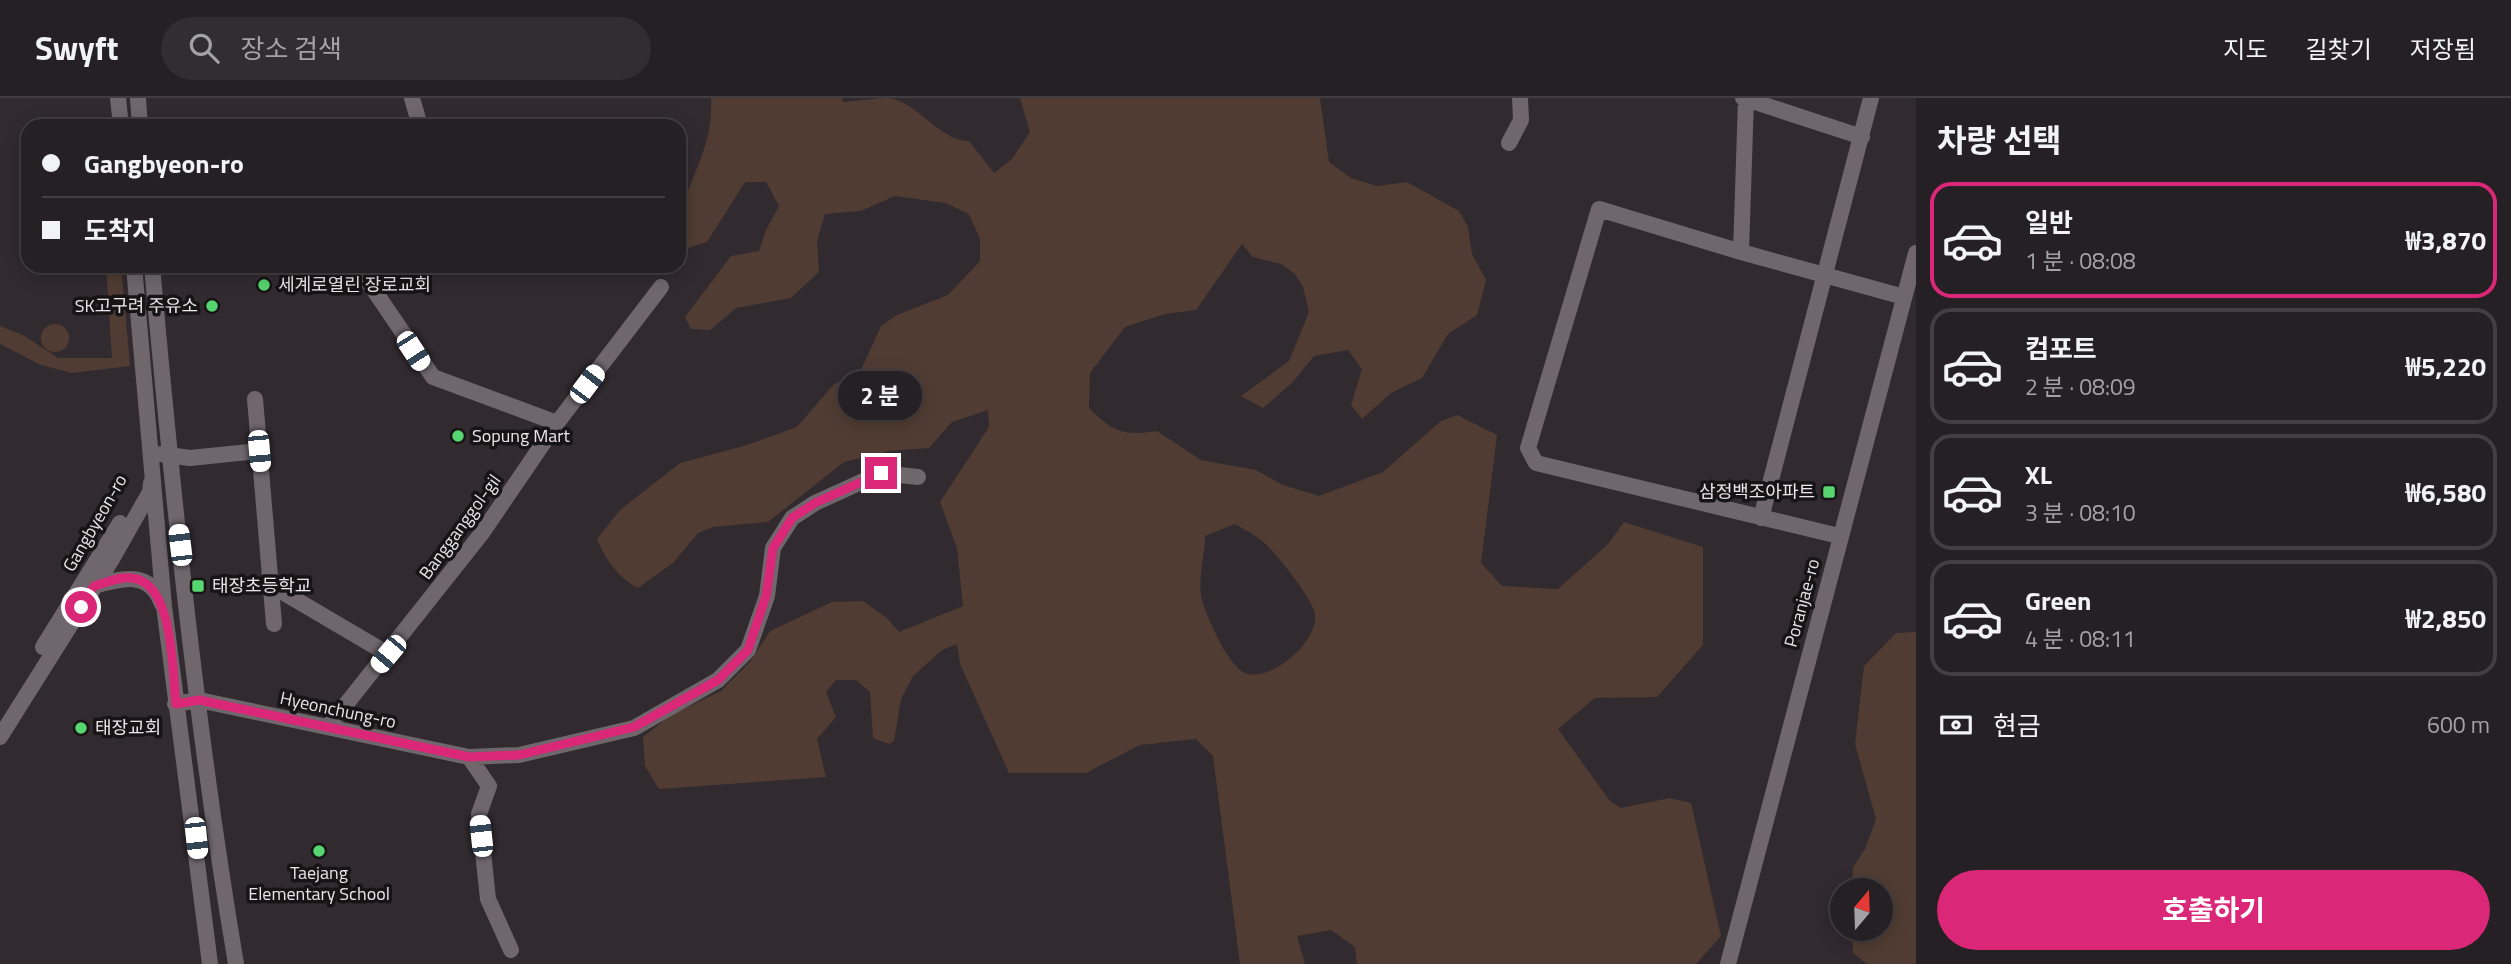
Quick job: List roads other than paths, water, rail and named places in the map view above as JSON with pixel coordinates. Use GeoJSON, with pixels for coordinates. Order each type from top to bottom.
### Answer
{"type":"FeatureCollection","features":[{"type":"Feature","properties":{"kind":"street"},"geometry":{"type":"LineString","coordinates":[[118,98],[120,119]]}},
{"type":"Feature","properties":{"kind":"street"},"geometry":{"type":"LineString","coordinates":[[138,98],[140,119]]}},
{"type":"Feature","properties":{"kind":"street"},"geometry":{"type":"LineString","coordinates":[[412,98],[418,119]]}},
{"type":"Feature","properties":{"kind":"street"},"geometry":{"type":"LineString","coordinates":[[1508,143],[1521,120],[1520,98]]}},
{"type":"Feature","properties":{"kind":"street"},"geometry":{"type":"LineString","coordinates":[[1741,252],[1744,98],[1862,137]]}},
{"type":"Feature","properties":{"kind":"street"},"geometry":{"type":"LineString","coordinates":[[1761,518],[1871,98]]}},
{"type":"Feature","properties":{"kind":"street"},"geometry":{"type":"LineString","coordinates":[[1839,536],[1536,463],[1528,448],[1599,209],[1904,297]]}},
{"type":"Feature","properties":{"kind":"street","name":"Poranjae-ro"},"geometry":{"type":"LineString","coordinates":[[1728,964],[1916,253]]}},
{"type":"Feature","properties":{"kind":"street"},"geometry":{"type":"LineString","coordinates":[[135,273],[176,704],[196,838],[210,964]]}},
{"type":"Feature","properties":{"kind":"street"},"geometry":{"type":"LineString","coordinates":[[153,273],[170,460],[199,700],[236,964]]}},
{"type":"Feature","properties":{"kind":"street"},"geometry":{"type":"LineString","coordinates":[[362,273],[433,377],[557,423]]}},
{"type":"Feature","properties":{"kind":"street","name":"Bangganggol-gil"},"geometry":{"type":"LineString","coordinates":[[328,727],[482,533],[557,423],[661,287]]}},
{"type":"Feature","properties":{"kind":"street"},"geometry":{"type":"LineString","coordinates":[[255,399],[274,624]]}},
{"type":"Feature","properties":{"kind":"street"},"geometry":{"type":"LineString","coordinates":[[153,462],[259,451]]}},
{"type":"Feature","properties":{"kind":"street","name":"Gangbyeon-ro"},"geometry":{"type":"LineString","coordinates":[[1,735],[94,586],[145,492],[153,462]]}},
{"type":"Feature","properties":{"kind":"street","name":"Hyeonchung-ro"},"geometry":{"type":"LineString","coordinates":[[199,700],[469,757],[519,755],[634,727],[718,680],[748,650],[766,596],[773,548],[792,518],[815,503],[881,473],[918,477]]}},
{"type":"Feature","properties":{"kind":"street","name":"Gangbyeon-ro"},"geometry":{"type":"LineString","coordinates":[[0,716],[145,492]]}},
{"type":"Feature","properties":{"kind":"street"},"geometry":{"type":"LineString","coordinates":[[94,586],[130,577],[146,581],[157,591],[169,638]]}},
{"type":"Feature","properties":{"kind":"street"},"geometry":{"type":"LineString","coordinates":[[269,584],[388,654]]}},
{"type":"Feature","properties":{"kind":"street"},"geometry":{"type":"LineString","coordinates":[[176,704],[199,700]]}},
{"type":"Feature","properties":{"kind":"street"},"geometry":{"type":"LineString","coordinates":[[469,757],[489,786],[479,814],[488,899],[511,950]]}},
{"type":"Feature","properties":{"kind":"street"},"geometry":{"type":"LineString","coordinates":[[196,838],[217,835]]}},
{"type":"Feature","properties":{"kind":"place","name":"세계로열린 장로교회"},"geometry":{"type":"Point","coordinates":[264,285]}},
{"type":"Feature","properties":{"kind":"place","name":"SK고구려 주유소"},"geometry":{"type":"Point","coordinates":[212,306]}},
{"type":"Feature","properties":{"kind":"place","name":"Sopung Mart"},"geometry":{"type":"Point","coordinates":[458,436]}},
{"type":"Feature","properties":{"kind":"place","name":"삼정백조아파트"},"geometry":{"type":"Point","coordinates":[1829,492]}},
{"type":"Feature","properties":{"kind":"place","name":"태장초등학교"},"geometry":{"type":"Point","coordinates":[198,586]}},
{"type":"Feature","properties":{"kind":"place","name":"태장교회"},"geometry":{"type":"Point","coordinates":[81,728]}},
{"type":"Feature","properties":{"kind":"place","name":"Taejang Elementary School"},"geometry":{"type":"Point","coordinates":[319,851]}}]}
